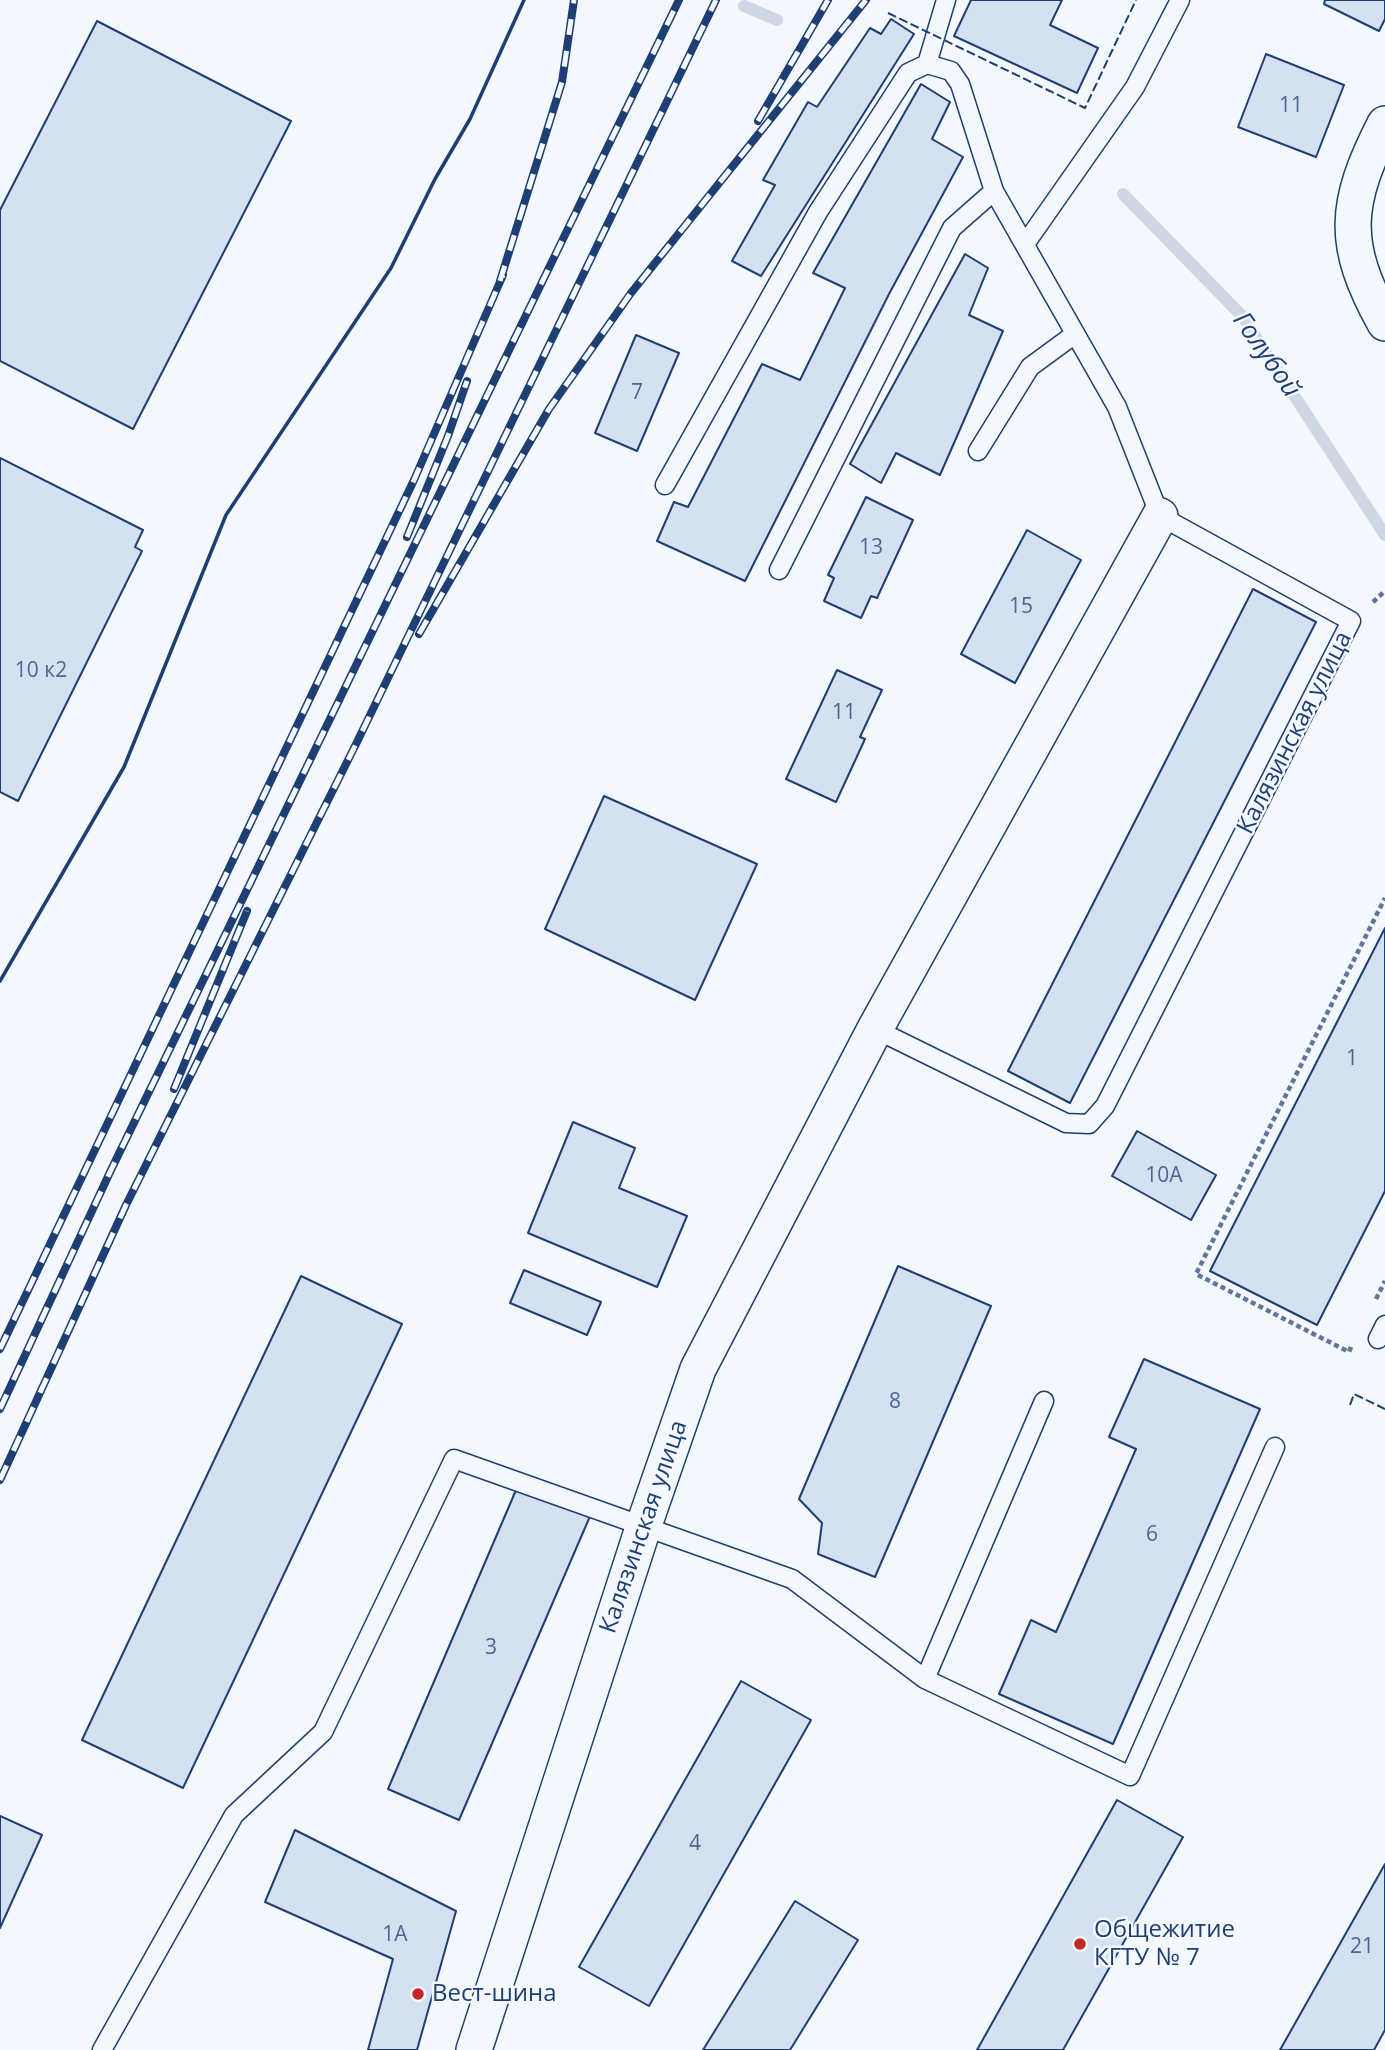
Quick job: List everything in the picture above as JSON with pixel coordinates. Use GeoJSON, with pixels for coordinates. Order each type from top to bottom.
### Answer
{"type":"FeatureCollection","features":[{"type":"Feature","properties":{"kind":"street"},"geometry":{"type":"LineString","coordinates":[[1385,124],[1362,169],[1351,231],[1362,283],[1385,323]]}},
{"type":"Feature","properties":{"kind":"street","name":"Калязинская улица"},"geometry":{"type":"LineString","coordinates":[[474,2050],[644,1525],[698,1369],[876,1029],[1160,516]]}},
{"type":"Feature","properties":{"kind":"lane"},"geometry":{"type":"LineString","coordinates":[[927,64],[946,0]]}},
{"type":"Feature","properties":{"kind":"lane"},"geometry":{"type":"LineString","coordinates":[[1025,244],[1135,87],[1180,0]]}},
{"type":"Feature","properties":{"kind":"lane"},"geometry":{"type":"LineString","coordinates":[[665,485],[818,212],[908,73],[927,64],[951,71],[960,84],[993,191],[1117,407],[1160,516]]}},
{"type":"Feature","properties":{"kind":"lane"},"geometry":{"type":"LineString","coordinates":[[779,570],[952,228],[993,191]]}},
{"type":"Feature","properties":{"kind":"lane"},"geometry":{"type":"LineString","coordinates":[[978,451],[1030,367],[1075,334]]}},
{"type":"Feature","properties":{"kind":"lane","name":"Калязинская улица"},"geometry":{"type":"LineString","coordinates":[[876,1029],[1066,1123],[1089,1124],[1105,1106],[1351,621],[1160,516]]}},
{"type":"Feature","properties":{"kind":"lane"},"geometry":{"type":"LineString","coordinates":[[925,1679],[1044,1401]]}},
{"type":"Feature","properties":{"kind":"lane"},"geometry":{"type":"LineString","coordinates":[[102,2050],[234,1815],[323,1732],[454,1459],[792,1579],[925,1679],[1129,1776],[1275,1447]]}},
{"type":"Feature","properties":{"kind":"path"},"geometry":{"type":"LineString","coordinates":[[1355,1340],[1349,1352],[1196,1274],[1385,898]]}},
{"type":"Feature","properties":{"kind":"path"},"geometry":{"type":"LineString","coordinates":[[1373,1304],[1385,1281]]}},
{"type":"Feature","properties":{"kind":"building"},"geometry":{"type":"Polygon","coordinates":[[[971,0],[1062,0],[1050,25],[1098,48],[1077,93],[954,36],[971,0]]]}},
{"type":"Feature","properties":{"kind":"building"},"geometry":{"type":"Polygon","coordinates":[[[1325,0],[1385,0],[1385,19],[1379,31],[1324,4],[1325,0]]]}},
{"type":"Feature","properties":{"kind":"building"},"geometry":{"type":"Polygon","coordinates":[[[891,19],[914,34],[761,276],[732,261],[775,185],[763,180],[808,102],[817,107],[870,28],[881,34],[891,19]]]}},
{"type":"Feature","properties":{"kind":"building"},"geometry":{"type":"Polygon","coordinates":[[[97,21],[291,121],[133,429],[0,361],[0,210],[97,21]]]}},
{"type":"Feature","properties":{"kind":"building"},"geometry":{"type":"Polygon","coordinates":[[[1266,54],[1344,85],[1316,157],[1238,127],[1266,54]]]}},
{"type":"Feature","properties":{"kind":"building"},"geometry":{"type":"Polygon","coordinates":[[[921,84],[950,102],[932,139],[963,157],[889,294],[745,581],[657,541],[674,502],[688,507],[762,364],[800,380],[845,288],[813,273],[921,84]]]}},
{"type":"Feature","properties":{"kind":"building"},"geometry":{"type":"Polygon","coordinates":[[[965,254],[988,268],[969,315],[1003,331],[940,475],[896,453],[881,483],[850,464],[965,254]]]}},
{"type":"Feature","properties":{"kind":"building"},"geometry":{"type":"Polygon","coordinates":[[[636,335],[679,353],[637,451],[595,433],[636,335]]]}},
{"type":"Feature","properties":{"kind":"building"},"geometry":{"type":"Polygon","coordinates":[[[0,458],[143,530],[135,547],[142,551],[18,801],[0,792],[0,458]]]}},
{"type":"Feature","properties":{"kind":"building"},"geometry":{"type":"Polygon","coordinates":[[[866,497],[913,520],[877,598],[871,596],[861,618],[824,601],[834,578],[828,575],[866,497]]]}},
{"type":"Feature","properties":{"kind":"building"},"geometry":{"type":"Polygon","coordinates":[[[1027,530],[1081,560],[1015,683],[961,654],[1027,530]]]}},
{"type":"Feature","properties":{"kind":"building"},"geometry":{"type":"Polygon","coordinates":[[[1253,589],[1316,622],[1070,1103],[1008,1071],[1253,589]]]}},
{"type":"Feature","properties":{"kind":"building"},"geometry":{"type":"Polygon","coordinates":[[[837,670],[882,690],[860,737],[865,739],[836,802],[786,779],[837,670]]]}},
{"type":"Feature","properties":{"kind":"building"},"geometry":{"type":"Polygon","coordinates":[[[604,796],[757,864],[695,1000],[545,929],[604,796]]]}},
{"type":"Feature","properties":{"kind":"building"},"geometry":{"type":"Polygon","coordinates":[[[1385,928],[1385,1191],[1317,1325],[1210,1271],[1385,928]]]}},
{"type":"Feature","properties":{"kind":"building"},"geometry":{"type":"Polygon","coordinates":[[[573,1122],[635,1148],[619,1188],[687,1216],[657,1287],[528,1233],[573,1122]]]}},
{"type":"Feature","properties":{"kind":"building"},"geometry":{"type":"Polygon","coordinates":[[[1137,1131],[1216,1175],[1191,1220],[1112,1176],[1137,1131]]]}},
{"type":"Feature","properties":{"kind":"building"},"geometry":{"type":"Polygon","coordinates":[[[898,1266],[991,1306],[875,1577],[818,1554],[822,1523],[799,1499],[898,1266]]]}},
{"type":"Feature","properties":{"kind":"building"},"geometry":{"type":"Polygon","coordinates":[[[524,1270],[601,1302],[587,1335],[510,1303],[524,1270]]]}},
{"type":"Feature","properties":{"kind":"building"},"geometry":{"type":"Polygon","coordinates":[[[301,1276],[402,1324],[183,1788],[82,1740],[301,1276]]]}},
{"type":"Feature","properties":{"kind":"building"},"geometry":{"type":"Polygon","coordinates":[[[1144,1359],[1260,1409],[1113,1744],[999,1694],[1031,1620],[1056,1632],[1136,1449],[1109,1437],[1144,1359]]]}},
{"type":"Feature","properties":{"kind":"building"},"geometry":{"type":"Polygon","coordinates":[[[522,1476],[594,1507],[459,1820],[388,1789],[522,1476]]]}},
{"type":"Feature","properties":{"kind":"building"},"geometry":{"type":"Polygon","coordinates":[[[741,1681],[811,1720],[649,2006],[579,1967],[741,1681]]]}},
{"type":"Feature","properties":{"kind":"building","name":"Общежитие КГТУ № 7"},"geometry":{"type":"Polygon","coordinates":[[[1117,1800],[1183,1837],[1063,2050],[977,2050],[1117,1800]]]}},
{"type":"Feature","properties":{"kind":"building"},"geometry":{"type":"Polygon","coordinates":[[[0,1816],[42,1835],[0,1928],[0,1816]]]}},
{"type":"Feature","properties":{"kind":"building"},"geometry":{"type":"Polygon","coordinates":[[[295,1830],[456,1911],[417,2050],[368,2050],[393,1959],[265,1902],[295,1830]]]}},
{"type":"Feature","properties":{"kind":"building"},"geometry":{"type":"Polygon","coordinates":[[[1385,1864],[1385,2030],[1374,2050],[1280,2050],[1385,1864]]]}},
{"type":"Feature","properties":{"kind":"building"},"geometry":{"type":"Polygon","coordinates":[[[795,1901],[858,1940],[790,2050],[703,2050],[795,1901]]]}},
{"type":"Feature","properties":{"kind":"waterway","name":"Голубой"},"geometry":{"type":"LineString","coordinates":[[744,6],[777,20]]}},
{"type":"Feature","properties":{"kind":"waterway","name":"Голубой"},"geometry":{"type":"LineString","coordinates":[[1123,194],[1243,317],[1385,535]]}},
{"type":"Feature","properties":{"kind":"railway"},"geometry":{"type":"LineString","coordinates":[[500,281],[562,82],[574,0]]}},
{"type":"Feature","properties":{"kind":"railway"},"geometry":{"type":"LineString","coordinates":[[0,1409],[111,1170],[679,0]]}},
{"type":"Feature","properties":{"kind":"railway"},"geometry":{"type":"LineString","coordinates":[[0,1480],[126,1205],[357,742],[716,0]]}},
{"type":"Feature","properties":{"kind":"railway"},"geometry":{"type":"LineString","coordinates":[[758,121],[828,0]]}},
{"type":"Feature","properties":{"kind":"railway"},"geometry":{"type":"LineString","coordinates":[[419,634],[549,409],[631,293],[866,0]]}},
{"type":"Feature","properties":{"kind":"railway"},"geometry":{"type":"LineString","coordinates":[[0,1349],[414,480],[503,275]]}},
{"type":"Feature","properties":{"kind":"railway"},"geometry":{"type":"LineString","coordinates":[[407,537],[467,381]]}},
{"type":"Feature","properties":{"kind":"railway"},"geometry":{"type":"LineString","coordinates":[[174,1089],[247,911]]}},
{"type":"Feature","properties":{"kind":"fence"},"geometry":{"type":"LineString","coordinates":[[888,13],[1085,108],[1136,0]]}},
{"type":"Feature","properties":{"kind":"fence"},"geometry":{"type":"LineString","coordinates":[[1350,1405],[1354,1394],[1385,1409]]}},
{"type":"Feature","properties":{"kind":"wall"},"geometry":{"type":"LineString","coordinates":[[0,981],[124,767],[226,515],[391,268],[435,179],[470,119],[524,0]]}},
{"type":"Feature","properties":{"kind":"place","name":"Общежитие КГТУ № 7"},"geometry":{"type":"Point","coordinates":[1080,1944]}},
{"type":"Feature","properties":{"kind":"place","name":"Вест-шина"},"geometry":{"type":"Point","coordinates":[418,1994]}}]}
